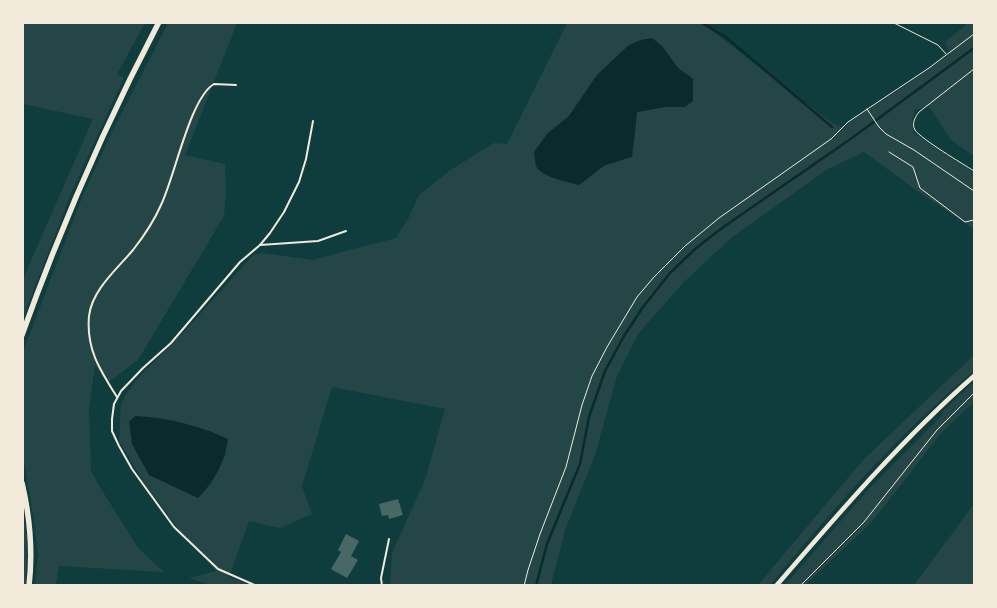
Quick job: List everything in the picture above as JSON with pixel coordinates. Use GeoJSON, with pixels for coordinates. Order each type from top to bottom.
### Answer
{"type":"FeatureCollection","features":[{"type":"Feature","properties":{"kind":"main road"},"geometry":{"type":"LineString","coordinates":[[22,335],[90,167],[159,22]]}},
{"type":"Feature","properties":{"kind":"main road"},"geometry":{"type":"LineString","coordinates":[[23,484],[32,547],[30,586]]}},
{"type":"Feature","properties":{"kind":"street"},"geometry":{"type":"LineString","coordinates":[[776,586],[826,527],[884,465],[974,376]]}},
{"type":"Feature","properties":{"kind":"lane"},"geometry":{"type":"LineString","coordinates":[[117,396],[99,367],[90,346],[89,324],[91,306],[103,285],[139,242],[161,205],[199,100],[205,91],[214,84],[236,85]]}},
{"type":"Feature","properties":{"kind":"lane"},"geometry":{"type":"LineString","coordinates":[[257,586],[218,569],[174,527],[132,469],[112,432],[113,411],[117,396],[143,368],[172,343],[240,262],[260,245],[284,212],[299,182],[306,159],[313,121]]}},
{"type":"Feature","properties":{"kind":"lane"},"geometry":{"type":"LineString","coordinates":[[260,245],[318,241],[346,231]]}},
{"type":"Feature","properties":{"kind":"lane"},"geometry":{"type":"LineString","coordinates":[[382,586],[381,578],[389,539]]}},
{"type":"Feature","properties":{"kind":"path"},"geometry":{"type":"LineString","coordinates":[[892,22],[938,45],[947,54]]}},
{"type":"Feature","properties":{"kind":"path"},"geometry":{"type":"LineString","coordinates":[[524,586],[540,534],[566,468],[582,404],[592,376],[637,297],[685,246],[719,218],[831,139],[848,122],[929,68],[974,34]]}},
{"type":"Feature","properties":{"kind":"path"},"geometry":{"type":"LineString","coordinates":[[974,69],[920,112],[915,117],[914,124],[915,130],[925,138],[974,171]]}},
{"type":"Feature","properties":{"kind":"path"},"geometry":{"type":"LineString","coordinates":[[867,109],[886,134],[914,150],[974,191]]}},
{"type":"Feature","properties":{"kind":"path"},"geometry":{"type":"LineString","coordinates":[[889,152],[912,167],[920,188],[965,222],[974,220]]}},
{"type":"Feature","properties":{"kind":"path"},"geometry":{"type":"LineString","coordinates":[[800,586],[864,522],[937,430],[974,393]]}},
{"type":"Feature","properties":{"kind":"shaded area"},"geometry":{"type":"Polygon","coordinates":[[[23,22],[145,23],[117,74],[124,78],[72,191],[23,318],[23,279],[93,119],[23,104],[23,22]]]}},
{"type":"Feature","properties":{"kind":"shaded area"},"geometry":{"type":"Polygon","coordinates":[[[168,23],[237,23],[185,155],[225,164],[226,193],[224,216],[138,360],[107,383],[95,365],[89,408],[91,470],[138,548],[164,572],[59,566],[56,585],[35,585],[38,554],[23,456],[22,354],[83,195],[111,134],[168,23]]]}},
{"type":"Feature","properties":{"kind":"shaded area"},"geometry":{"type":"Polygon","coordinates":[[[567,23],[702,23],[832,123],[844,128],[852,120],[950,54],[945,42],[968,23],[974,23],[974,156],[951,140],[929,106],[915,110],[912,122],[915,134],[974,173],[974,229],[864,152],[828,169],[731,238],[683,283],[638,334],[617,376],[595,455],[565,530],[551,585],[390,585],[392,553],[425,480],[445,409],[332,387],[302,486],[312,514],[280,528],[249,521],[229,577],[249,585],[211,585],[189,578],[216,571],[176,526],[143,481],[119,441],[121,405],[138,378],[182,334],[253,255],[263,253],[312,260],[396,238],[409,217],[419,195],[449,171],[494,143],[507,144],[567,23]],[[629,45],[597,75],[569,116],[547,134],[579,185],[605,165],[618,162],[634,143],[637,112],[665,107],[685,107],[693,79],[678,68],[662,46],[629,45]],[[150,417],[198,498],[211,484],[226,454],[213,432],[150,417]]]}},
{"type":"Feature","properties":{"kind":"shaded area"},"geometry":{"type":"Polygon","coordinates":[[[652,38],[662,46],[678,68],[693,79],[693,101],[685,107],[665,107],[637,112],[632,157],[605,165],[579,185],[557,179],[537,168],[534,152],[547,134],[569,116],[597,75],[629,45],[652,38]]]}},
{"type":"Feature","properties":{"kind":"shaded area"},"geometry":{"type":"Polygon","coordinates":[[[974,355],[974,371],[919,420],[867,473],[770,585],[758,585],[864,459],[974,355]]]}},
{"type":"Feature","properties":{"kind":"shaded area"},"geometry":{"type":"Polygon","coordinates":[[[974,382],[974,402],[942,432],[871,523],[805,585],[784,586],[868,490],[942,415],[943,411],[974,382]]]}},
{"type":"Feature","properties":{"kind":"shaded area"},"geometry":{"type":"Polygon","coordinates":[[[135,416],[183,423],[228,439],[218,471],[198,498],[149,475],[132,444],[129,422],[135,416]]]}},
{"type":"Feature","properties":{"kind":"shaded area"},"geometry":{"type":"Polygon","coordinates":[[[974,504],[974,585],[914,585],[974,504]]]}},
{"type":"Feature","properties":{"kind":"shaded area"},"geometry":{"type":"Polygon","coordinates":[[[23,514],[27,536],[26,586],[22,585],[23,514]]]}},
{"type":"Feature","properties":{"kind":"building"},"geometry":{"type":"Polygon","coordinates":[[[398,499],[403,515],[389,519],[388,515],[382,516],[379,504],[398,499]]]}},
{"type":"Feature","properties":{"kind":"building"},"geometry":{"type":"Polygon","coordinates":[[[346,534],[359,541],[351,556],[358,560],[347,578],[331,569],[341,552],[338,550],[346,534]]]}},
{"type":"Feature","properties":{"kind":"waterway"},"geometry":{"type":"LineString","coordinates":[[701,22],[727,38],[832,127]]}},
{"type":"Feature","properties":{"kind":"waterway"},"geometry":{"type":"LineString","coordinates":[[536,586],[547,544],[580,464],[589,417],[605,371],[624,336],[643,307],[670,273],[695,249],[722,228],[852,138],[974,48]]}}]}
